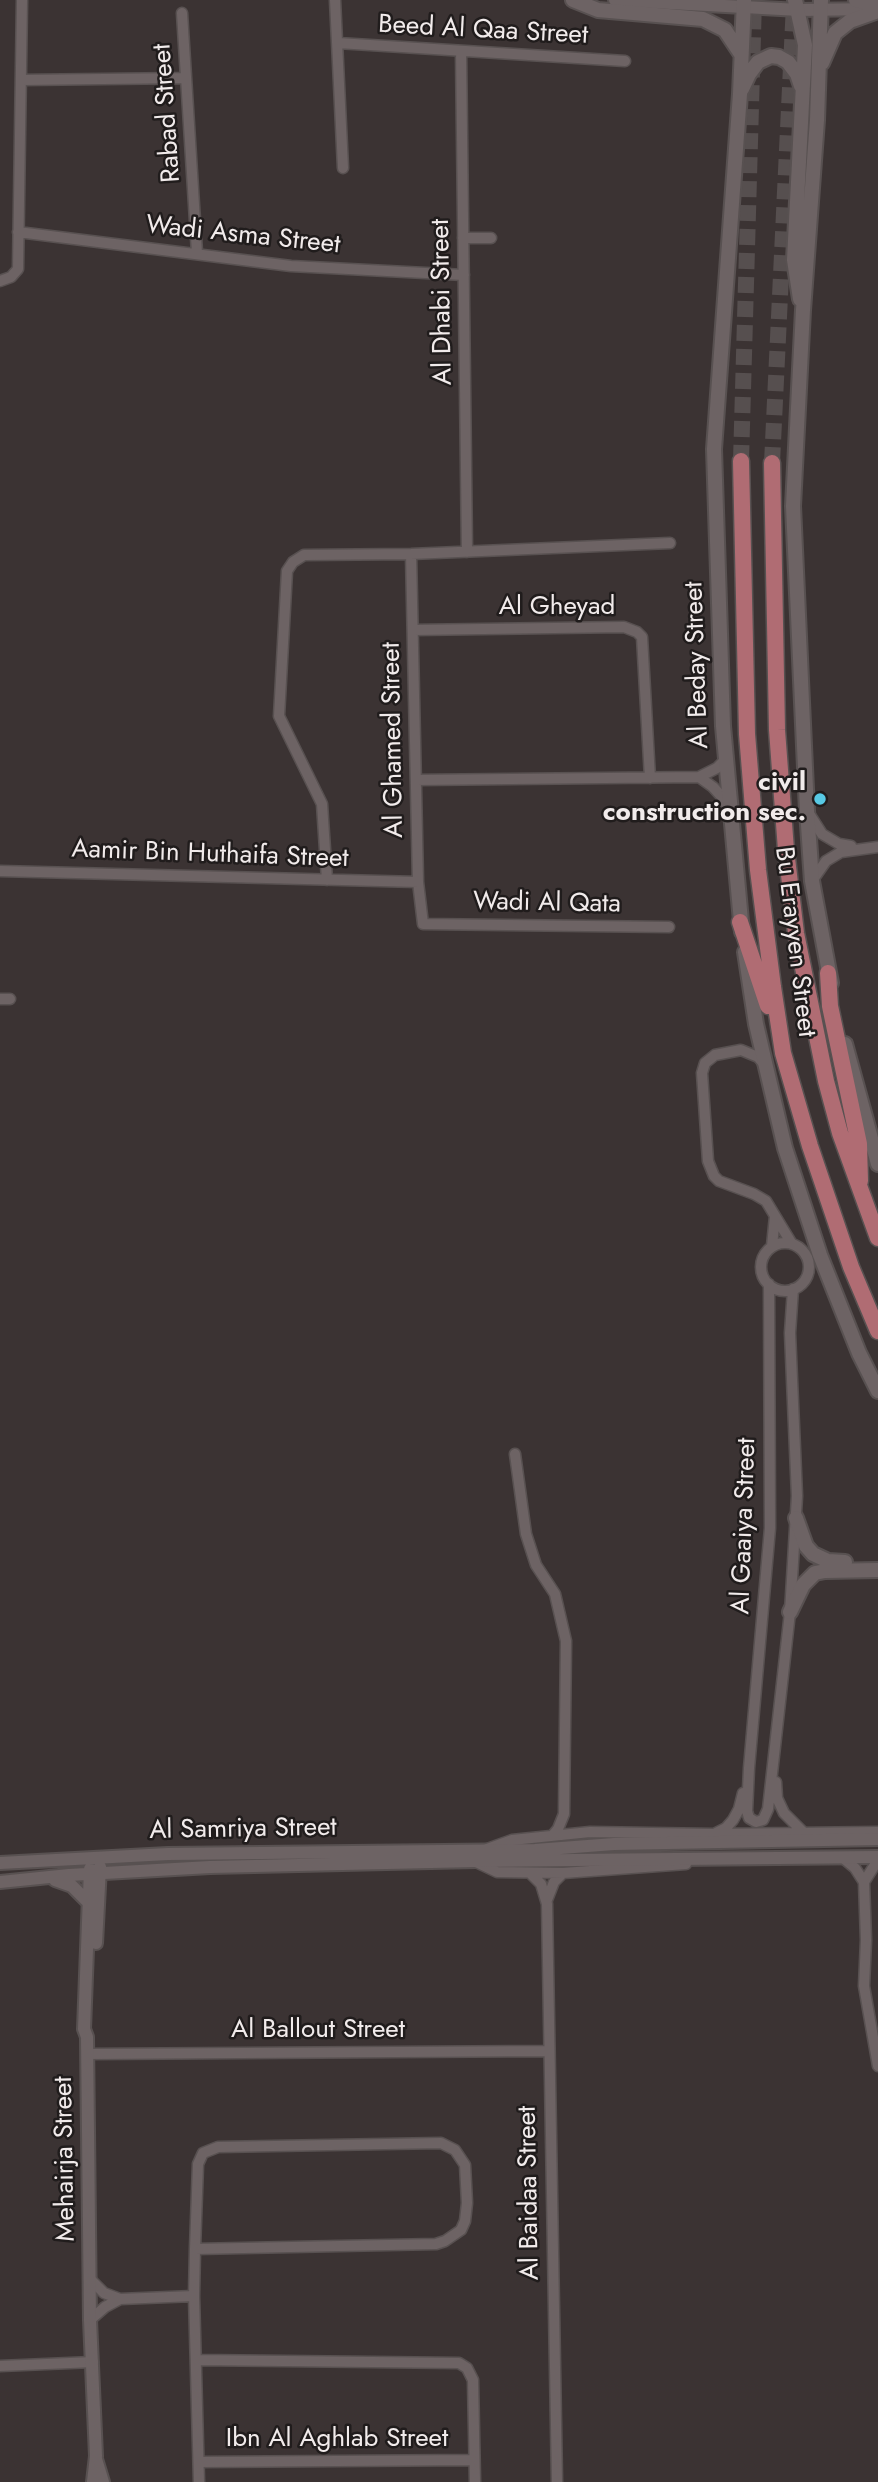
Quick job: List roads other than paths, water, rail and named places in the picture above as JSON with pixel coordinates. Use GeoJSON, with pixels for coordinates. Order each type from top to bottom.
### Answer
{"type":"FeatureCollection","features":[{"type":"Feature","properties":{"kind":"highway","name":"Bu Erayyen Street"},"geometry":{"type":"LineString","coordinates":[[741,461],[747,734],[773,987],[783,1053],[836,1225],[878,1331]]}},
{"type":"Feature","properties":{"kind":"highway","name":"Bu Erayyen Street"},"geometry":{"type":"LineString","coordinates":[[772,463],[777,730],[786,850],[796,933],[826,1082],[878,1238]]}},
{"type":"Feature","properties":{"kind":"highway"},"geometry":{"type":"LineString","coordinates":[[740,922],[783,1053]]}},
{"type":"Feature","properties":{"kind":"highway"},"geometry":{"type":"LineString","coordinates":[[828,972],[830,1006],[859,1144],[862,1165],[860,1190]]}},
{"type":"Feature","properties":{"kind":"main road"},"geometry":{"type":"LineString","coordinates":[[573,0],[598,10],[703,19],[725,30],[741,54]]}},
{"type":"Feature","properties":{"kind":"main road"},"geometry":{"type":"LineString","coordinates":[[856,0],[878,9]]}},
{"type":"Feature","properties":{"kind":"main road","name":"Al Beday Street"},"geometry":{"type":"LineString","coordinates":[[745,3],[714,449],[726,759],[740,922],[756,1024],[785,1147],[820,1255],[859,1353],[878,1391]]}},
{"type":"Feature","properties":{"kind":"main road"},"geometry":{"type":"LineString","coordinates":[[797,5],[804,45],[794,260],[796,284],[803,310]]}},
{"type":"Feature","properties":{"kind":"main road"},"geometry":{"type":"LineString","coordinates":[[821,5],[817,120],[803,310],[793,506],[807,811],[812,881],[828,972],[878,1164]]}},
{"type":"Feature","properties":{"kind":"main road"},"geometry":{"type":"LineString","coordinates":[[818,74],[835,33],[850,21],[878,9]]}},
{"type":"Feature","properties":{"kind":"main road"},"geometry":{"type":"LineString","coordinates":[[740,94],[753,68],[758,62],[771,56],[788,62],[797,74],[802,90]]}},
{"type":"Feature","properties":{"kind":"main road"},"geometry":{"type":"LineString","coordinates":[[796,1518],[806,1545],[821,1559],[838,1562],[878,1562]]}},
{"type":"Feature","properties":{"kind":"main road"},"geometry":{"type":"LineString","coordinates":[[790,1612],[803,1585],[815,1573],[878,1570]]}},
{"type":"Feature","properties":{"kind":"street"},"geometry":{"type":"LineString","coordinates":[[0,281],[11,277],[18,269],[22,0]]}},
{"type":"Feature","properties":{"kind":"street"},"geometry":{"type":"LineString","coordinates":[[615,0],[878,9]]}},
{"type":"Feature","properties":{"kind":"street"},"geometry":{"type":"LineString","coordinates":[[337,1],[343,168]]}},
{"type":"Feature","properties":{"kind":"street","name":"Rabad Street"},"geometry":{"type":"LineString","coordinates":[[182,13],[197,253]]}},
{"type":"Feature","properties":{"kind":"street","name":"Beed Al Qaa Street"},"geometry":{"type":"LineString","coordinates":[[338,43],[625,61]]}},
{"type":"Feature","properties":{"kind":"street","name":"Al Dhabi Street"},"geometry":{"type":"LineString","coordinates":[[461,51],[467,552]]}},
{"type":"Feature","properties":{"kind":"street"},"geometry":{"type":"LineString","coordinates":[[21,80],[186,78]]}},
{"type":"Feature","properties":{"kind":"street","name":"Wadi Asma Street"},"geometry":{"type":"LineString","coordinates":[[18,232],[291,266],[464,275]]}},
{"type":"Feature","properties":{"kind":"street"},"geometry":{"type":"LineString","coordinates":[[463,238],[491,238]]}},
{"type":"Feature","properties":{"kind":"street"},"geometry":{"type":"LineString","coordinates":[[327,880],[322,804],[279,716],[287,571],[293,562],[304,555],[411,554],[670,543]]}},
{"type":"Feature","properties":{"kind":"street","name":"Al Ghamed Street"},"geometry":{"type":"LineString","coordinates":[[411,554],[418,882],[423,924]]}},
{"type":"Feature","properties":{"kind":"street","name":"Al Gheyad"},"geometry":{"type":"LineString","coordinates":[[412,630],[624,627],[637,632],[642,637],[650,778]]}},
{"type":"Feature","properties":{"kind":"street"},"geometry":{"type":"LineString","coordinates":[[416,780],[699,777],[717,768],[726,759]]}},
{"type":"Feature","properties":{"kind":"street"},"geometry":{"type":"LineString","coordinates":[[699,777],[724,799],[730,815]]}},
{"type":"Feature","properties":{"kind":"street"},"geometry":{"type":"LineString","coordinates":[[807,811],[822,834],[839,844],[859,848]]}},
{"type":"Feature","properties":{"kind":"street"},"geometry":{"type":"LineString","coordinates":[[812,881],[826,861],[841,852],[878,847]]}},
{"type":"Feature","properties":{"kind":"street","name":"Aamir Bin Huthaifa Street"},"geometry":{"type":"LineString","coordinates":[[0,871],[418,882]]}},
{"type":"Feature","properties":{"kind":"street","name":"Wadi Al Qata"},"geometry":{"type":"LineString","coordinates":[[423,924],[669,926]]}},
{"type":"Feature","properties":{"kind":"street"},"geometry":{"type":"LineString","coordinates":[[741,1050],[752,1038],[756,1024]]}},
{"type":"Feature","properties":{"kind":"street"},"geometry":{"type":"LineString","coordinates":[[766,1065],[758,1057],[741,1050],[715,1055],[705,1063],[702,1073],[708,1161],[719,1181],[766,1201],[792,1244]]}},
{"type":"Feature","properties":{"kind":"street"},"geometry":{"type":"LineString","coordinates":[[772,1246],[775,1216]]}},
{"type":"Feature","properties":{"kind":"street"},"geometry":{"type":"LineString","coordinates":[[792,1244],[801,1248],[807,1256],[809,1266],[802,1284],[785,1290],[769,1284],[762,1275],[761,1264],[772,1246],[792,1244]]}},
{"type":"Feature","properties":{"kind":"street","name":"Al Gaaiya Street"},"geometry":{"type":"LineString","coordinates":[[769,1284],[771,1528],[748,1768],[747,1814],[752,1820],[759,1821],[767,1814],[790,1612],[797,1452],[790,1325],[793,1289]]}},
{"type":"Feature","properties":{"kind":"street"},"geometry":{"type":"LineString","coordinates":[[515,1454],[526,1534],[536,1565],[555,1594],[566,1642],[564,1814],[552,1836]]}},
{"type":"Feature","properties":{"kind":"street","name":"Al Gaaiya Street"},"geometry":{"type":"LineString","coordinates":[[775,1754],[776,1790],[780,1806],[789,1820],[803,1832]]}},
{"type":"Feature","properties":{"kind":"street","name":"Al Gaaiya Street"},"geometry":{"type":"LineString","coordinates":[[713,1834],[728,1826],[739,1809],[748,1768]]}},
{"type":"Feature","properties":{"kind":"street"},"geometry":{"type":"LineString","coordinates":[[564,1814],[579,1832]]}},
{"type":"Feature","properties":{"kind":"street","name":"Al Samriya Street"},"geometry":{"type":"LineString","coordinates":[[487,1850],[502,1842],[579,1832],[878,1832]]}},
{"type":"Feature","properties":{"kind":"street","name":"Al Samriya Street"},"geometry":{"type":"LineString","coordinates":[[0,1863],[95,1857],[353,1850],[535,1850],[614,1844],[878,1839]]}},
{"type":"Feature","properties":{"kind":"street"},"geometry":{"type":"LineString","coordinates":[[353,1850],[354,1864]]}},
{"type":"Feature","properties":{"kind":"street","name":"Mehairja Street"},"geometry":{"type":"LineString","coordinates":[[93,2482],[96,2456],[90,2320],[87,2037],[90,2029],[95,1857]]}},
{"type":"Feature","properties":{"kind":"street"},"geometry":{"type":"LineString","coordinates":[[843,1858],[855,1868],[864,1882],[864,1986],[878,2066]]}},
{"type":"Feature","properties":{"kind":"street"},"geometry":{"type":"LineString","coordinates":[[864,1882],[878,1858]]}},
{"type":"Feature","properties":{"kind":"street","name":"Al Samriya Street"},"geometry":{"type":"LineString","coordinates":[[0,1882],[129,1871],[354,1864],[878,1858]]}},
{"type":"Feature","properties":{"kind":"street","name":"Al Samriya Street"},"geometry":{"type":"LineString","coordinates":[[475,1861],[498,1872],[563,1873],[666,1866],[707,1859]]}},
{"type":"Feature","properties":{"kind":"street"},"geometry":{"type":"LineString","coordinates":[[26,1881],[57,1880],[94,1899],[108,1883],[129,1871]]}},
{"type":"Feature","properties":{"kind":"street","name":"Al Baidaa Street"},"geometry":{"type":"LineString","coordinates":[[530,1873],[541,1884],[547,1904]]}},
{"type":"Feature","properties":{"kind":"street","name":"Al Baidaa Street"},"geometry":{"type":"LineString","coordinates":[[556,2482],[547,1904],[551,1888],[563,1873]]}},
{"type":"Feature","properties":{"kind":"street","name":"Al Ballout Street"},"geometry":{"type":"LineString","coordinates":[[87,2054],[549,2051]]}},
{"type":"Feature","properties":{"kind":"street"},"geometry":{"type":"LineString","coordinates":[[195,2249],[436,2244],[461,2230],[465,2221],[465,2165],[455,2150],[440,2143],[218,2147],[203,2153],[198,2164],[195,2249],[194,2296],[199,2482]]}},
{"type":"Feature","properties":{"kind":"street"},"geometry":{"type":"LineString","coordinates":[[91,2280],[104,2293],[120,2298],[194,2296]]}},
{"type":"Feature","properties":{"kind":"street"},"geometry":{"type":"LineString","coordinates":[[90,2320],[120,2298]]}},
{"type":"Feature","properties":{"kind":"street"},"geometry":{"type":"LineString","coordinates":[[197,2360],[459,2363],[467,2368],[474,2380],[475,2482]]}},
{"type":"Feature","properties":{"kind":"street"},"geometry":{"type":"LineString","coordinates":[[0,2365],[93,2362]]}},
{"type":"Feature","properties":{"kind":"street","name":"Mehairja Street"},"geometry":{"type":"LineString","coordinates":[[96,2456],[103,2482]]}},
{"type":"Feature","properties":{"kind":"street","name":"Ibn Al Aghlab Street"},"geometry":{"type":"LineString","coordinates":[[199,2462],[474,2460]]}},
{"type":"Feature","properties":{"kind":"tunnel"},"geometry":{"type":"LineString","coordinates":[[741,461],[754,0]]}},
{"type":"Feature","properties":{"kind":"tunnel"},"geometry":{"type":"LineString","coordinates":[[772,463],[794,4]]}},
{"type":"Feature","properties":{"kind":"place","name":"civil construction sec."},"geometry":{"type":"Point","coordinates":[820,799]}}]}
